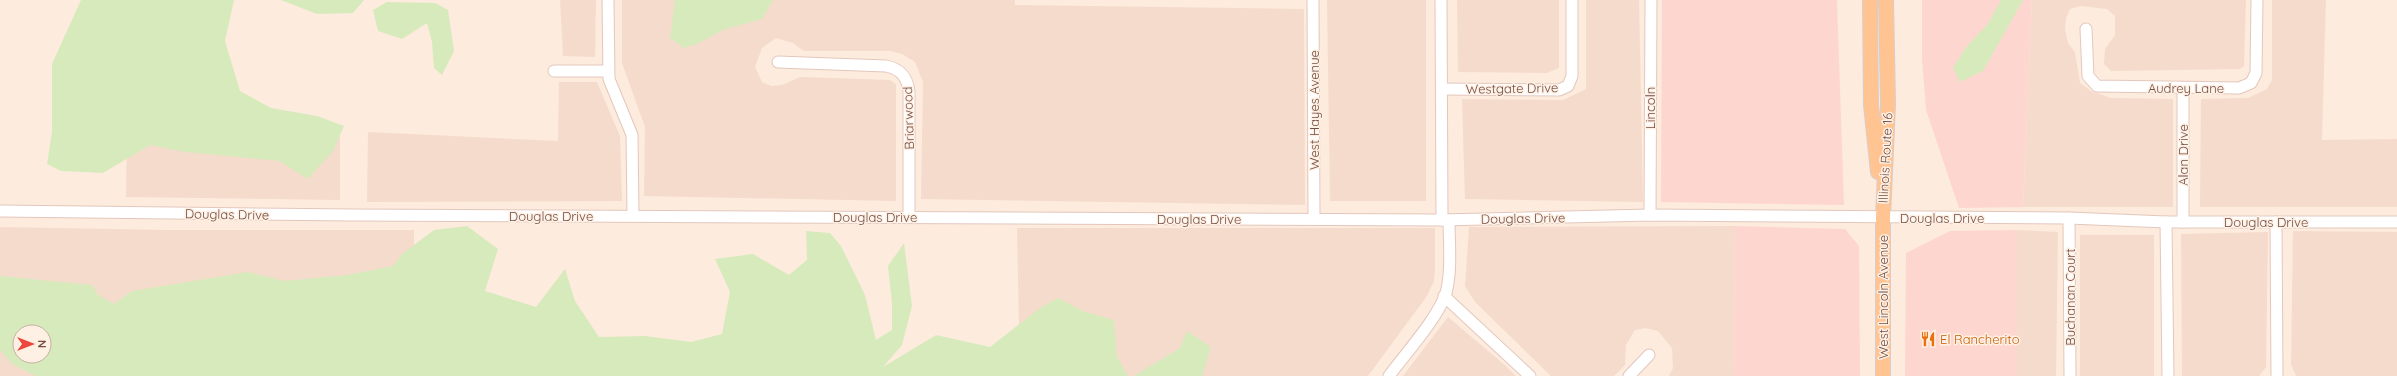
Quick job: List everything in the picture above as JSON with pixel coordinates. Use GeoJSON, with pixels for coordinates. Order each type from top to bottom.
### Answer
{"type":"FeatureCollection","features":[{"type":"Feature","properties":{"kind":"main road","name":"Illinois Route 16"},"geometry":{"type":"LineString","coordinates":[[1870,0],[1871,105],[1883,218]]}},
{"type":"Feature","properties":{"kind":"main road","name":"Illinois Route 16"},"geometry":{"type":"LineString","coordinates":[[1883,218],[1888,104],[1886,0]]}},
{"type":"Feature","properties":{"kind":"main road","name":"West Lincoln Avenue"},"geometry":{"type":"LineString","coordinates":[[1883,218],[1883,376]]}},
{"type":"Feature","properties":{"kind":"street"},"geometry":{"type":"LineString","coordinates":[[608,0],[608,71],[612,88],[632,135],[633,216]]}},
{"type":"Feature","properties":{"kind":"street","name":"West Hayes Avenue"},"geometry":{"type":"LineString","coordinates":[[1313,0],[1314,219]]}},
{"type":"Feature","properties":{"kind":"street"},"geometry":{"type":"LineString","coordinates":[[1389,376],[1434,315],[1444,296],[1448,278],[1442,89],[1441,0]]}},
{"type":"Feature","properties":{"kind":"street","name":"Westgate Drive"},"geometry":{"type":"LineString","coordinates":[[1442,89],[1559,90],[1568,86],[1572,76],[1572,0]]}},
{"type":"Feature","properties":{"kind":"street","name":"Lincoln"},"geometry":{"type":"LineString","coordinates":[[1650,215],[1651,0]]}},
{"type":"Feature","properties":{"kind":"street","name":"Audrey Lane"},"geometry":{"type":"LineString","coordinates":[[2086,29],[2088,76],[2097,86],[2239,88],[2251,83],[2256,70],[2257,0]]}},
{"type":"Feature","properties":{"kind":"street","name":"Briarwood"},"geometry":{"type":"LineString","coordinates":[[778,62],[886,66],[893,68],[905,77],[909,91],[909,218]]}},
{"type":"Feature","properties":{"kind":"street"},"geometry":{"type":"LineString","coordinates":[[554,71],[608,71]]}},
{"type":"Feature","properties":{"kind":"street","name":"Alan Drive"},"geometry":{"type":"LineString","coordinates":[[2183,88],[2183,222]]}},
{"type":"Feature","properties":{"kind":"street","name":"Douglas Drive"},"geometry":{"type":"LineString","coordinates":[[0,211],[909,218],[1446,220],[1650,215],[1883,218],[2069,218],[2166,222],[2397,222]]}},
{"type":"Feature","properties":{"kind":"street","name":"Buchanan Court"},"geometry":{"type":"LineString","coordinates":[[2069,218],[2070,376]]}},
{"type":"Feature","properties":{"kind":"street"},"geometry":{"type":"LineString","coordinates":[[2166,222],[2168,376]]}},
{"type":"Feature","properties":{"kind":"street"},"geometry":{"type":"LineString","coordinates":[[2276,222],[2276,376]]}},
{"type":"Feature","properties":{"kind":"street"},"geometry":{"type":"LineString","coordinates":[[1444,296],[1530,376]]}},
{"type":"Feature","properties":{"kind":"street"},"geometry":{"type":"LineString","coordinates":[[1629,376],[1649,355]]}},
{"type":"Feature","properties":{"kind":"shaded area"},"geometry":{"type":"Polygon","coordinates":[[[560,0],[596,0],[595,57],[563,56],[560,0]]]}},
{"type":"Feature","properties":{"kind":"shaded area"},"geometry":{"type":"Polygon","coordinates":[[[622,0],[1015,0],[1015,5],[1304,9],[1305,205],[921,199],[923,82],[915,62],[902,54],[890,51],[804,51],[793,43],[776,38],[762,48],[755,67],[762,82],[771,86],[782,85],[800,77],[890,80],[896,84],[896,201],[644,196],[645,127],[622,63],[622,0]]]}},
{"type":"Feature","properties":{"kind":"shaded area"},"geometry":{"type":"Polygon","coordinates":[[[1327,0],[1426,0],[1426,201],[1330,201],[1327,0]]]}},
{"type":"Feature","properties":{"kind":"shaded area"},"geometry":{"type":"Polygon","coordinates":[[[1457,0],[1559,0],[1559,68],[1547,73],[1458,72],[1457,0]]]}},
{"type":"Feature","properties":{"kind":"shaded area"},"geometry":{"type":"Polygon","coordinates":[[[1586,0],[1639,0],[1643,202],[1465,199],[1462,99],[1563,100],[1586,89],[1586,0]]]}},
{"type":"Feature","properties":{"kind":"shaded area"},"geometry":{"type":"Polygon","coordinates":[[[1662,0],[1837,0],[1844,205],[1661,202],[1662,0]]]}},
{"type":"Feature","properties":{"kind":"shaded area"},"geometry":{"type":"Polygon","coordinates":[[[1922,0],[2032,0],[2023,207],[1959,208],[1926,110],[1922,58],[1922,0]]]}},
{"type":"Feature","properties":{"kind":"shaded area"},"geometry":{"type":"Polygon","coordinates":[[[2032,0],[2246,0],[2244,66],[2240,69],[2111,71],[2104,64],[2105,49],[2115,35],[2115,16],[2107,9],[2081,6],[2070,9],[2066,18],[2065,30],[2068,43],[2075,52],[2080,83],[2091,91],[2111,98],[2173,99],[2173,207],[2023,207],[2032,0]]]}},
{"type":"Feature","properties":{"kind":"shaded area"},"geometry":{"type":"Polygon","coordinates":[[[2272,0],[2326,0],[2322,140],[2397,139],[2397,207],[2200,207],[2201,99],[2248,98],[2267,89],[2272,80],[2272,0]]]}},
{"type":"Feature","properties":{"kind":"shaded area"},"geometry":{"type":"Polygon","coordinates":[[[559,82],[597,82],[620,136],[622,201],[367,202],[368,132],[558,141],[559,82]]]}},
{"type":"Feature","properties":{"kind":"shaded area"},"geometry":{"type":"Polygon","coordinates":[[[127,127],[340,130],[340,200],[126,197],[127,127]]]}},
{"type":"Feature","properties":{"kind":"shaded area"},"geometry":{"type":"Polygon","coordinates":[[[1735,226],[1734,376],[1669,376],[1673,368],[1672,348],[1658,331],[1645,328],[1635,330],[1626,345],[1625,365],[1614,376],[1551,376],[1475,302],[1465,286],[1469,227],[1735,226]]]}},
{"type":"Feature","properties":{"kind":"shaded area"},"geometry":{"type":"Polygon","coordinates":[[[1735,226],[1845,229],[1859,246],[1860,376],[1734,376],[1735,226]]]}},
{"type":"Feature","properties":{"kind":"shaded area"},"geometry":{"type":"Polygon","coordinates":[[[0,227],[166,230],[414,230],[414,319],[0,312],[0,227]]]}},
{"type":"Feature","properties":{"kind":"shaded area"},"geometry":{"type":"Polygon","coordinates":[[[1017,228],[1435,228],[1434,281],[1427,296],[1368,376],[1020,376],[1017,228]]]}},
{"type":"Feature","properties":{"kind":"shaded area"},"geometry":{"type":"Polygon","coordinates":[[[2017,230],[2058,232],[2056,376],[2017,376],[2017,230]]]}},
{"type":"Feature","properties":{"kind":"shaded area"},"geometry":{"type":"Polygon","coordinates":[[[2017,230],[2017,376],[1905,376],[1906,253],[1950,231],[2017,230]]]}},
{"type":"Feature","properties":{"kind":"shaded area"},"geometry":{"type":"Polygon","coordinates":[[[2293,231],[2397,232],[2397,376],[2296,376],[2291,364],[2293,231]]]}},
{"type":"Feature","properties":{"kind":"shaded area"},"geometry":{"type":"Polygon","coordinates":[[[2268,232],[2266,367],[2259,376],[2182,376],[2181,234],[2268,232]]]}},
{"type":"Feature","properties":{"kind":"shaded area"},"geometry":{"type":"Polygon","coordinates":[[[2080,235],[2154,235],[2154,376],[2080,376],[2080,235]]]}},
{"type":"Feature","properties":{"kind":"shaded area"},"geometry":{"type":"Polygon","coordinates":[[[1448,317],[1507,367],[1516,376],[1403,376],[1448,317]]]}},
{"type":"Feature","properties":{"kind":"shaded area"},"geometry":{"type":"Polygon","coordinates":[[[0,332],[12,346],[12,364],[52,364],[52,360],[89,376],[0,376],[0,332]]]}},
{"type":"Feature","properties":{"kind":"green space"},"geometry":{"type":"Polygon","coordinates":[[[81,0],[234,0],[225,41],[240,91],[271,108],[317,116],[344,126],[333,151],[308,179],[279,161],[185,152],[150,145],[103,173],[61,171],[47,164],[52,132],[52,64],[81,0]]]}},
{"type":"Feature","properties":{"kind":"green space"},"geometry":{"type":"Polygon","coordinates":[[[281,0],[364,0],[353,13],[317,14],[281,0]]]}},
{"type":"Feature","properties":{"kind":"green space"},"geometry":{"type":"Polygon","coordinates":[[[675,0],[773,0],[762,19],[725,29],[697,44],[684,48],[670,38],[675,0]]]}},
{"type":"Feature","properties":{"kind":"green space"},"geometry":{"type":"Polygon","coordinates":[[[2001,0],[2023,0],[1983,71],[1960,82],[1953,68],[1966,47],[1987,25],[2001,0]]]}},
{"type":"Feature","properties":{"kind":"green space"},"geometry":{"type":"Polygon","coordinates":[[[387,2],[435,3],[448,10],[454,51],[442,75],[434,68],[432,42],[427,23],[402,39],[378,31],[373,10],[387,2]]]}},
{"type":"Feature","properties":{"kind":"green space"},"geometry":{"type":"Polygon","coordinates":[[[467,226],[498,249],[485,291],[536,307],[565,269],[575,301],[599,337],[645,336],[691,342],[722,334],[730,292],[715,259],[753,254],[789,275],[807,260],[806,231],[830,233],[841,246],[865,295],[876,340],[892,330],[892,303],[888,266],[904,243],[912,306],[902,345],[883,367],[936,335],[990,347],[1040,308],[1058,298],[1085,312],[1114,320],[1117,357],[1128,376],[36,376],[12,364],[0,350],[0,276],[92,285],[98,295],[114,304],[132,291],[248,272],[284,281],[347,275],[393,266],[402,254],[434,230],[467,226]]]}},
{"type":"Feature","properties":{"kind":"green space"},"geometry":{"type":"Polygon","coordinates":[[[1187,331],[1211,347],[1202,376],[1134,376],[1180,348],[1187,331]]]}},
{"type":"Feature","properties":{"kind":"place","name":"El Rancherito"},"geometry":{"type":"Point","coordinates":[1928,339]}}]}
